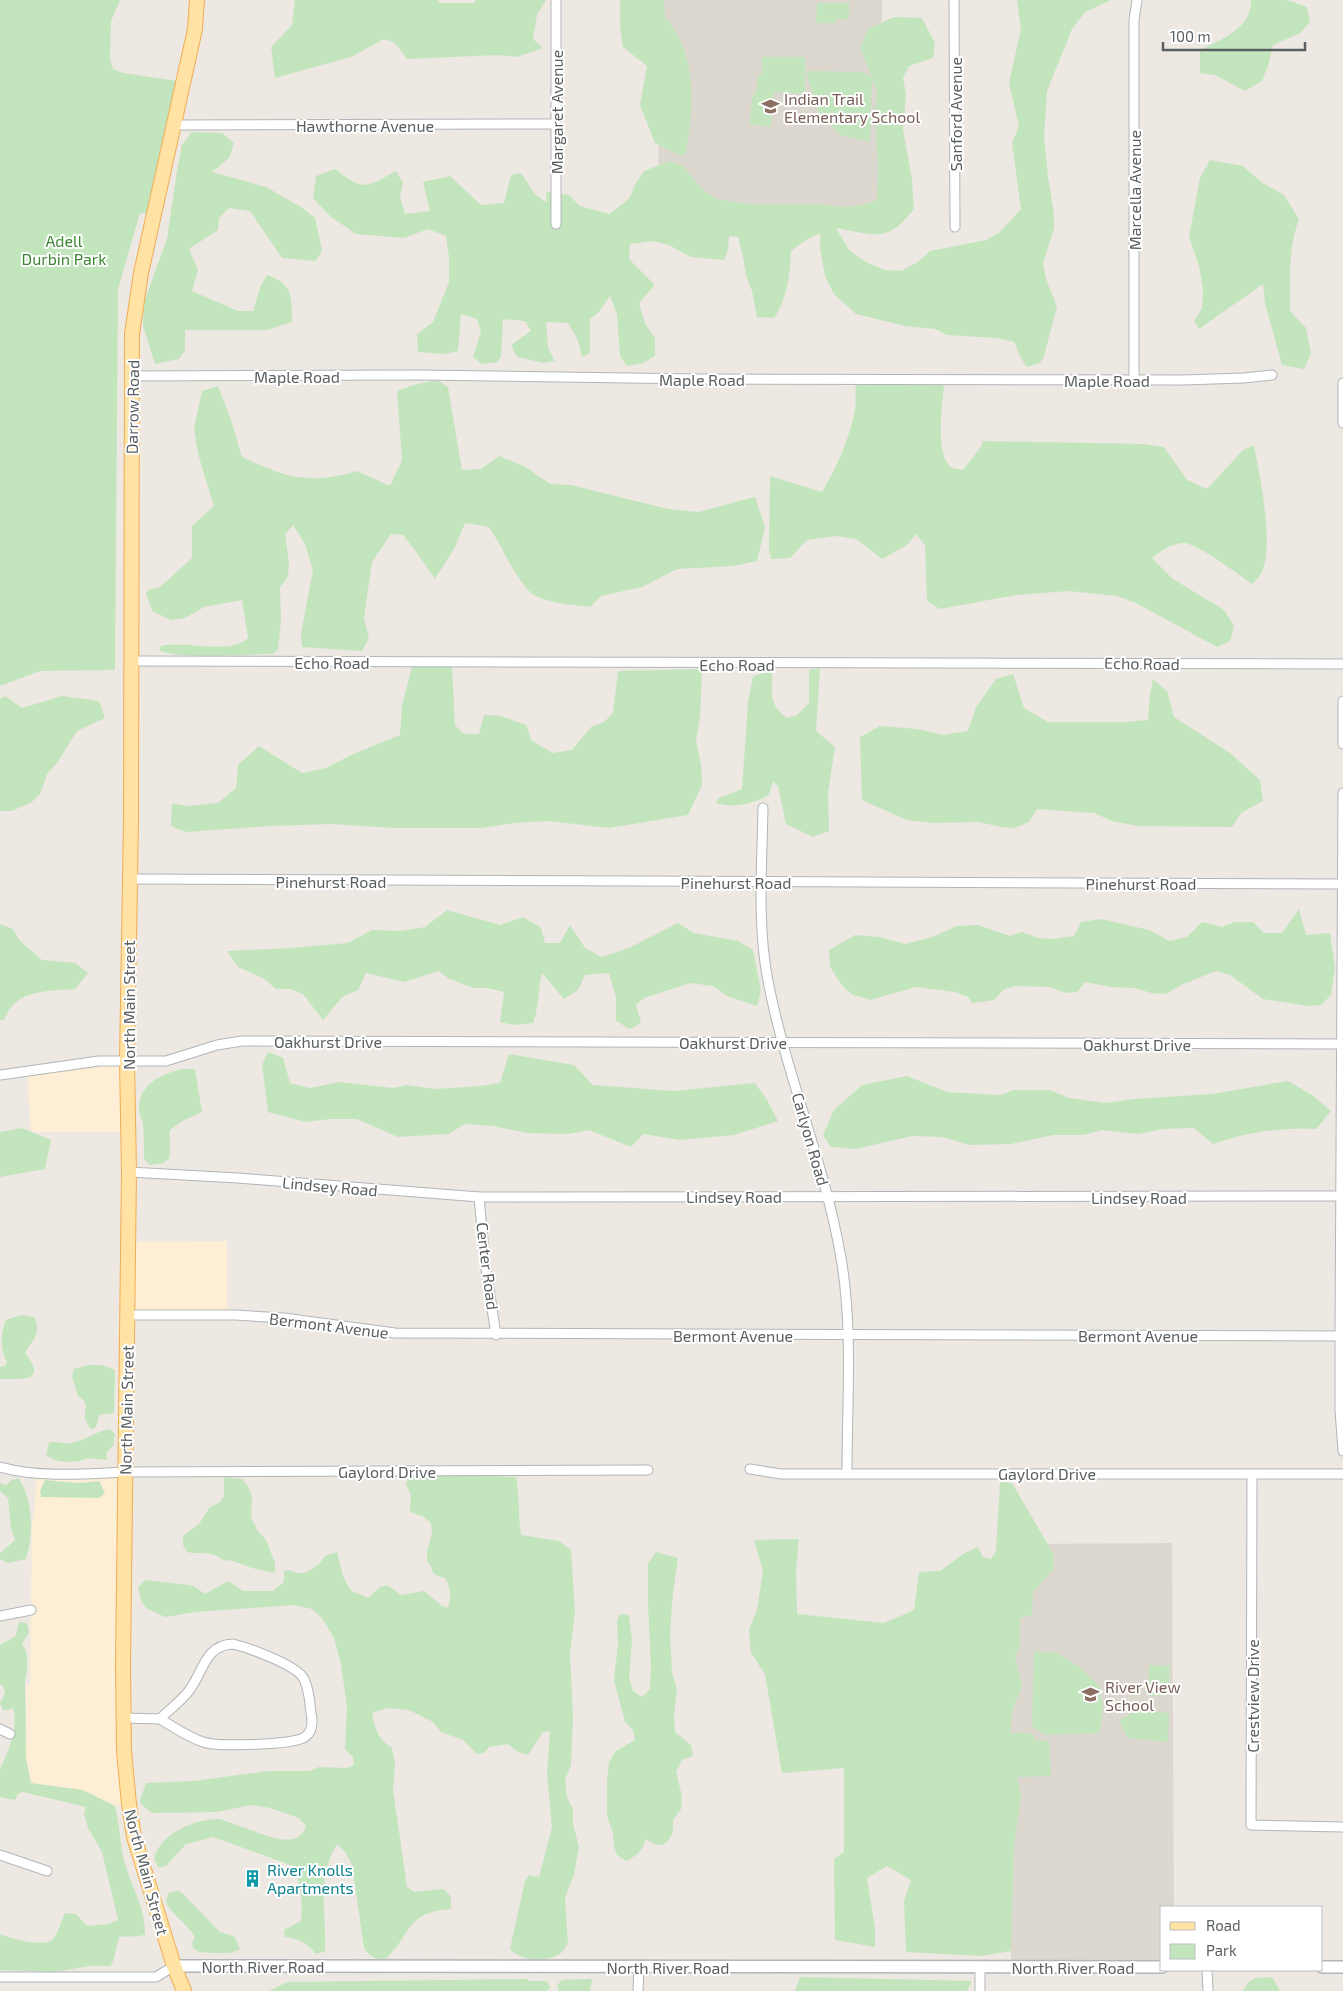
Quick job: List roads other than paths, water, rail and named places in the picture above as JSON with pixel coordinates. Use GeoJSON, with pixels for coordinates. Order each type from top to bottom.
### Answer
{"type":"FeatureCollection","features":[{"type":"Feature","properties":{"kind":"main road","name":"Darrow Road"},"geometry":{"type":"LineString","coordinates":[[130,820],[132,334],[137,298],[195,29],[197,0]]}},
{"type":"Feature","properties":{"kind":"main road","name":"North Main Street"},"geometry":{"type":"LineString","coordinates":[[130,820],[124,1718],[128,1795],[134,1836],[174,1966],[184,1991]]}},
{"type":"Feature","properties":{"kind":"street","name":"Margaret Avenue"},"geometry":{"type":"LineString","coordinates":[[556,0],[556,224]]}},
{"type":"Feature","properties":{"kind":"street","name":"Sanford Avenue"},"geometry":{"type":"LineString","coordinates":[[954,0],[955,227]]}},
{"type":"Feature","properties":{"kind":"street","name":"Marcella Avenue"},"geometry":{"type":"LineString","coordinates":[[1134,380],[1134,30],[1137,0]]}},
{"type":"Feature","properties":{"kind":"street","name":"Hawthorne Avenue"},"geometry":{"type":"LineString","coordinates":[[175,124],[555,124]]}},
{"type":"Feature","properties":{"kind":"street","name":"Maple Road"},"geometry":{"type":"LineString","coordinates":[[132,376],[421,375],[698,379],[1134,380],[1244,378],[1272,375]]}},
{"type":"Feature","properties":{"kind":"street"},"geometry":{"type":"LineString","coordinates":[[1343,383],[1343,423]]}},
{"type":"Feature","properties":{"kind":"street","name":"Echo Road"},"geometry":{"type":"LineString","coordinates":[[130,661],[1343,664]]}},
{"type":"Feature","properties":{"kind":"street"},"geometry":{"type":"LineString","coordinates":[[1343,701],[1343,744]]}},
{"type":"Feature","properties":{"kind":"street"},"geometry":{"type":"LineString","coordinates":[[1343,793],[1340,1336],[1340,1410],[1343,1451]]}},
{"type":"Feature","properties":{"kind":"street","name":"Carlyon Road"},"geometry":{"type":"LineString","coordinates":[[763,808],[764,956],[782,1042],[827,1196],[842,1261],[848,1336],[847,1473]]}},
{"type":"Feature","properties":{"kind":"street","name":"Pinehurst Road"},"geometry":{"type":"LineString","coordinates":[[130,879],[1342,884]]}},
{"type":"Feature","properties":{"kind":"street","name":"Oakhurst Drive"},"geometry":{"type":"LineString","coordinates":[[0,1075],[32,1072],[80,1063],[166,1061],[217,1045],[242,1041],[1341,1044]]}},
{"type":"Feature","properties":{"kind":"street","name":"Lindsey Road"},"geometry":{"type":"LineString","coordinates":[[129,1172],[238,1178],[479,1197],[1341,1196]]}},
{"type":"Feature","properties":{"kind":"street","name":"Center Road"},"geometry":{"type":"LineString","coordinates":[[479,1197],[485,1262],[496,1335]]}},
{"type":"Feature","properties":{"kind":"street","name":"Bermont Avenue"},"geometry":{"type":"LineString","coordinates":[[127,1316],[235,1315],[284,1318],[395,1334],[1340,1336]]}},
{"type":"Feature","properties":{"kind":"street","name":"Gaylord Drive"},"geometry":{"type":"LineString","coordinates":[[0,1467],[22,1473],[42,1474],[648,1470]]}},
{"type":"Feature","properties":{"kind":"street","name":"Gaylord Drive"},"geometry":{"type":"LineString","coordinates":[[750,1469],[781,1474],[1343,1474]]}},
{"type":"Feature","properties":{"kind":"street","name":"Crestview Drive"},"geometry":{"type":"LineString","coordinates":[[1252,1475],[1251,1825],[1343,1827]]}},
{"type":"Feature","properties":{"kind":"street"},"geometry":{"type":"LineString","coordinates":[[0,1616],[31,1610]]}},
{"type":"Feature","properties":{"kind":"street"},"geometry":{"type":"LineString","coordinates":[[124,1718],[160,1719],[184,1734],[204,1743],[224,1745],[297,1741],[305,1738],[312,1726],[306,1685],[301,1674],[290,1667],[233,1644],[220,1646],[215,1649],[206,1661],[188,1694],[160,1719]]}},
{"type":"Feature","properties":{"kind":"street"},"geometry":{"type":"LineString","coordinates":[[0,1729],[10,1734]]}},
{"type":"Feature","properties":{"kind":"street"},"geometry":{"type":"LineString","coordinates":[[0,1855],[48,1871]]}},
{"type":"Feature","properties":{"kind":"street"},"geometry":{"type":"LineString","coordinates":[[0,1978],[156,1977],[174,1966]]}},
{"type":"Feature","properties":{"kind":"street","name":"North River Road"},"geometry":{"type":"LineString","coordinates":[[174,1966],[1160,1967]]}},
{"type":"Feature","properties":{"kind":"street"},"geometry":{"type":"LineString","coordinates":[[638,1991],[639,1967]]}},
{"type":"Feature","properties":{"kind":"street"},"geometry":{"type":"LineString","coordinates":[[980,1967],[980,1991]]}},
{"type":"Feature","properties":{"kind":"street"},"geometry":{"type":"LineString","coordinates":[[1323,1967],[1343,1967]]}},
{"type":"Feature","properties":{"kind":"street"},"geometry":{"type":"LineString","coordinates":[[1207,1971],[1208,1991]]}},
{"type":"Feature","properties":{"kind":"place","name":"Indian Trail Elementary School"},"geometry":{"type":"Point","coordinates":[770,107]}},
{"type":"Feature","properties":{"kind":"place","name":"River View School"},"geometry":{"type":"Point","coordinates":[1091,1695]}},
{"type":"Feature","properties":{"kind":"place","name":"River Knolls Apartments"},"geometry":{"type":"Point","coordinates":[253,1878]}},
{"type":"Feature","properties":{"kind":"park label","name":"Adell Durbin Park"},"geometry":{"type":"Point","coordinates":[64,249]}}]}
